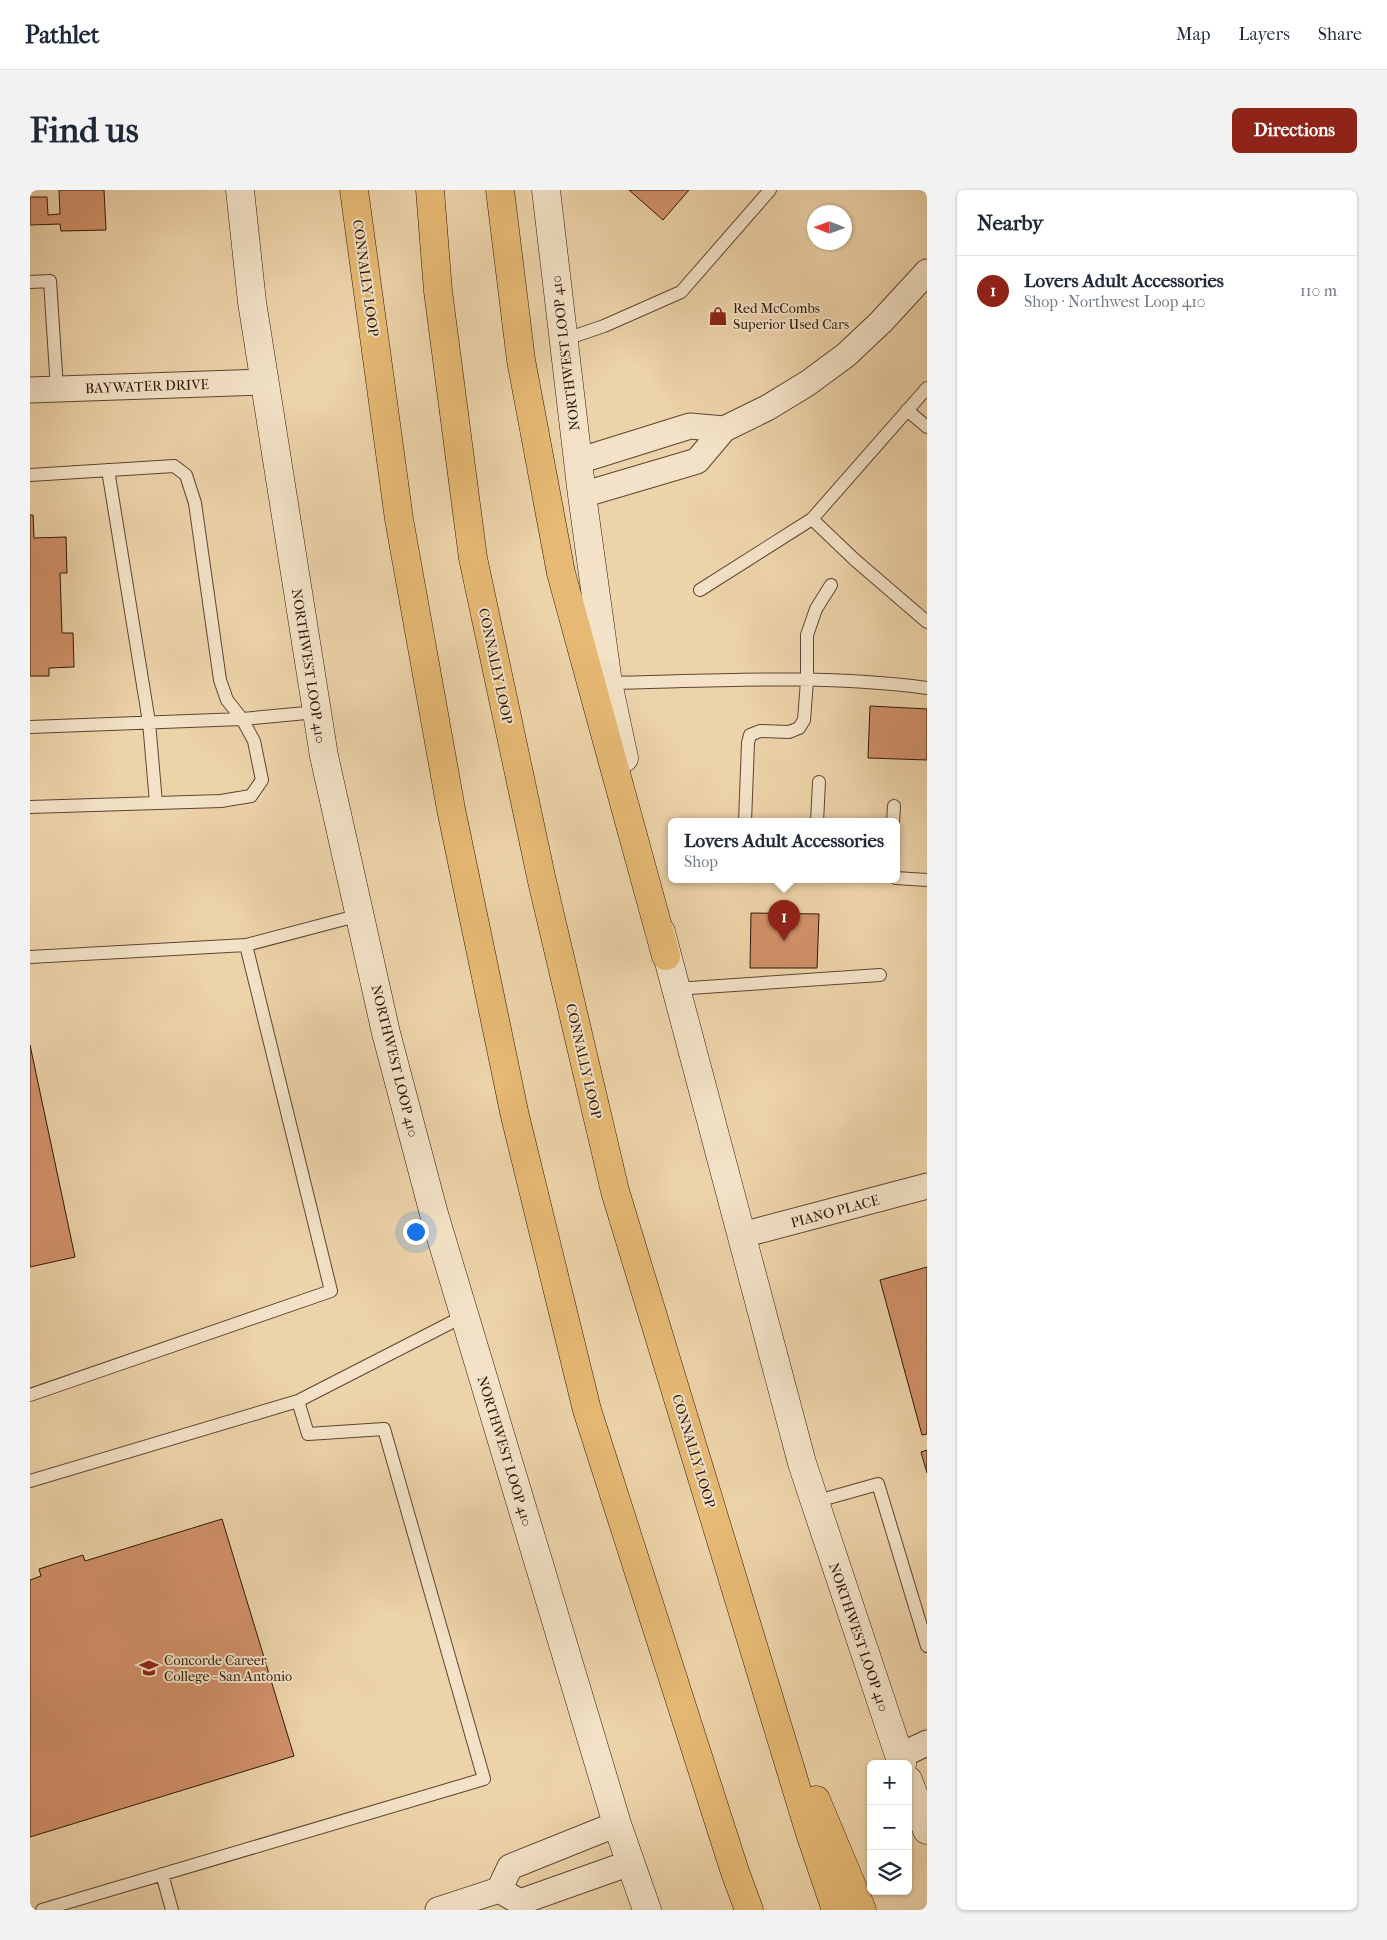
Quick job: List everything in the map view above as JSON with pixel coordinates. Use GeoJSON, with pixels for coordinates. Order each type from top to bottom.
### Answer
{"type":"FeatureCollection","features":[{"type":"Feature","properties":{"kind":"highway","name":"CONNALLY LOOP"},"geometry":{"type":"LineString","coordinates":[[354,190],[399,519],[451,809],[515,1116],[587,1410],[734,1872],[749,1910]]}},
{"type":"Feature","properties":{"kind":"highway","name":"CONNALLY LOOP"},"geometry":{"type":"LineString","coordinates":[[430,190],[438,291],[472,558],[542,881],[615,1191],[809,1830],[836,1910]]}},
{"type":"Feature","properties":{"kind":"highway"},"geometry":{"type":"LineString","coordinates":[[500,190],[521,360],[561,573],[666,956]]}},
{"type":"Feature","properties":{"kind":"highway"},"geometry":{"type":"LineString","coordinates":[[755,1653],[862,1910]]}},
{"type":"Feature","properties":{"kind":"main road","name":"NORTHWEST LOOP 410"},"geometry":{"type":"LineString","coordinates":[[240,190],[252,302],[324,756],[386,1033],[434,1214],[464,1316],[617,1824],[647,1910]]}},
{"type":"Feature","properties":{"kind":"main road","name":"NORTHWEST LOOP 410"},"geometry":{"type":"LineString","coordinates":[[546,190],[582,495],[608,683],[666,956],[802,1463],[901,1760]]}},
{"type":"Feature","properties":{"kind":"main road","name":"NORTHWEST LOOP 410"},"geometry":{"type":"LineString","coordinates":[[912,1791],[927,1830]]}},
{"type":"Feature","properties":{"kind":"street"},"geometry":{"type":"LineString","coordinates":[[582,495],[697,461],[724,429],[768,408],[808,383],[846,354],[880,322],[927,272]]}},
{"type":"Feature","properties":{"kind":"street","name":"BAYWATER DRIVE"},"geometry":{"type":"LineString","coordinates":[[30,390],[264,382]]}},
{"type":"Feature","properties":{"kind":"street"},"geometry":{"type":"LineString","coordinates":[[578,461],[690,426],[724,429]]}},
{"type":"Feature","properties":{"kind":"street","name":"PIANO PLACE"},"geometry":{"type":"LineString","coordinates":[[742,1235],[927,1186]]}},
{"type":"Feature","properties":{"kind":"street"},"geometry":{"type":"LineString","coordinates":[[910,1760],[927,1743]]}},
{"type":"Feature","properties":{"kind":"street"},"geometry":{"type":"LineString","coordinates":[[438,1910],[499,1890],[510,1867],[617,1824]]}},
{"type":"Feature","properties":{"kind":"street"},"geometry":{"type":"LineString","coordinates":[[499,1890],[520,1902],[630,1863]]}},
{"type":"Feature","properties":{"kind":"lane"},"geometry":{"type":"LineString","coordinates":[[564,340],[604,326],[681,292],[770,190]]}},
{"type":"Feature","properties":{"kind":"lane"},"geometry":{"type":"LineString","coordinates":[[30,282],[50,281],[57,389]]}},
{"type":"Feature","properties":{"kind":"lane"},"geometry":{"type":"LineString","coordinates":[[700,590],[812,518],[927,388]]}},
{"type":"Feature","properties":{"kind":"lane"},"geometry":{"type":"LineString","coordinates":[[907,410],[927,427]]}},
{"type":"Feature","properties":{"kind":"lane"},"geometry":{"type":"LineString","coordinates":[[30,475],[174,466],[186,475],[194,503],[220,680],[227,700],[242,719],[254,741],[262,780],[251,796],[221,801],[30,807]]}},
{"type":"Feature","properties":{"kind":"lane"},"geometry":{"type":"LineString","coordinates":[[108,470],[149,722],[156,803]]}},
{"type":"Feature","properties":{"kind":"lane"},"geometry":{"type":"LineString","coordinates":[[812,518],[855,560],[927,622]]}},
{"type":"Feature","properties":{"kind":"lane"},"geometry":{"type":"LineString","coordinates":[[746,818],[748,743],[750,735],[760,731],[790,732],[799,728],[804,720],[807,681],[807,635],[816,609],[831,585]]}},
{"type":"Feature","properties":{"kind":"lane"},"geometry":{"type":"LineString","coordinates":[[608,683],[883,682],[927,688]]}},
{"type":"Feature","properties":{"kind":"lane"},"geometry":{"type":"LineString","coordinates":[[30,726],[242,719],[317,712]]}},
{"type":"Feature","properties":{"kind":"lane"},"geometry":{"type":"LineString","coordinates":[[817,818],[819,782]]}},
{"type":"Feature","properties":{"kind":"lane"},"geometry":{"type":"LineString","coordinates":[[893,818],[894,806]]}},
{"type":"Feature","properties":{"kind":"lane"},"geometry":{"type":"LineString","coordinates":[[900,878],[927,880]]}},
{"type":"Feature","properties":{"kind":"lane"},"geometry":{"type":"LineString","coordinates":[[30,957],[246,945],[360,915]]}},
{"type":"Feature","properties":{"kind":"lane"},"geometry":{"type":"LineString","coordinates":[[30,1395],[331,1291],[246,945]]}},
{"type":"Feature","properties":{"kind":"lane"},"geometry":{"type":"LineString","coordinates":[[675,989],[880,975]]}},
{"type":"Feature","properties":{"kind":"lane"},"geometry":{"type":"LineString","coordinates":[[30,1482],[298,1401],[464,1316]]}},
{"type":"Feature","properties":{"kind":"lane"},"geometry":{"type":"LineString","coordinates":[[42,1910],[484,1779],[384,1429],[308,1434],[298,1401]]}},
{"type":"Feature","properties":{"kind":"lane"},"geometry":{"type":"LineString","coordinates":[[814,1502],[878,1484],[927,1646]]}},
{"type":"Feature","properties":{"kind":"lane"},"geometry":{"type":"LineString","coordinates":[[162,1874],[172,1910]]}},
{"type":"Feature","properties":{"kind":"building"},"geometry":{"type":"Polygon","coordinates":[[[59,190],[104,190],[106,230],[61,231],[60,224],[30,225],[30,197],[47,197],[48,215],[60,214],[59,190]]]}},
{"type":"Feature","properties":{"kind":"building"},"geometry":{"type":"Polygon","coordinates":[[[629,190],[689,190],[663,220],[629,190]]]}},
{"type":"Feature","properties":{"kind":"building"},"geometry":{"type":"Polygon","coordinates":[[[30,515],[33,515],[34,538],[66,537],[67,573],[60,573],[62,633],[73,633],[74,667],[49,668],[49,676],[30,676],[30,515]]]}},
{"type":"Feature","properties":{"kind":"building"},"geometry":{"type":"Polygon","coordinates":[[[870,706],[927,709],[927,760],[868,758],[870,706]]]}},
{"type":"Feature","properties":{"kind":"building"},"geometry":{"type":"Polygon","coordinates":[[[751,913],[819,914],[817,968],[750,968],[751,913]]]}},
{"type":"Feature","properties":{"kind":"building"},"geometry":{"type":"Polygon","coordinates":[[[30,1045],[75,1257],[30,1267],[30,1045]]]}},
{"type":"Feature","properties":{"kind":"building"},"geometry":{"type":"Polygon","coordinates":[[[927,1267],[927,1434],[922,1435],[880,1280],[927,1267]]]}},
{"type":"Feature","properties":{"kind":"building"},"geometry":{"type":"Polygon","coordinates":[[[927,1450],[927,1473],[921,1452],[927,1450]]]}},
{"type":"Feature","properties":{"kind":"building","name":"Concorde Career College - San Antonio"},"geometry":{"type":"Polygon","coordinates":[[[222,1519],[294,1756],[30,1837],[30,1580],[41,1576],[39,1569],[83,1555],[85,1561],[222,1519]]]}},
{"type":"Feature","properties":{"kind":"place","name":"Red McCombs Superior Used Cars"},"geometry":{"type":"Point","coordinates":[718,316]}},
{"type":"Feature","properties":{"kind":"place","name":"Lovers Adult Accessories"},"geometry":{"type":"Point","coordinates":[784,941]}},
{"type":"Feature","properties":{"kind":"place","name":"Concorde Career College - San Antonio"},"geometry":{"type":"Point","coordinates":[149,1668]}}]}
